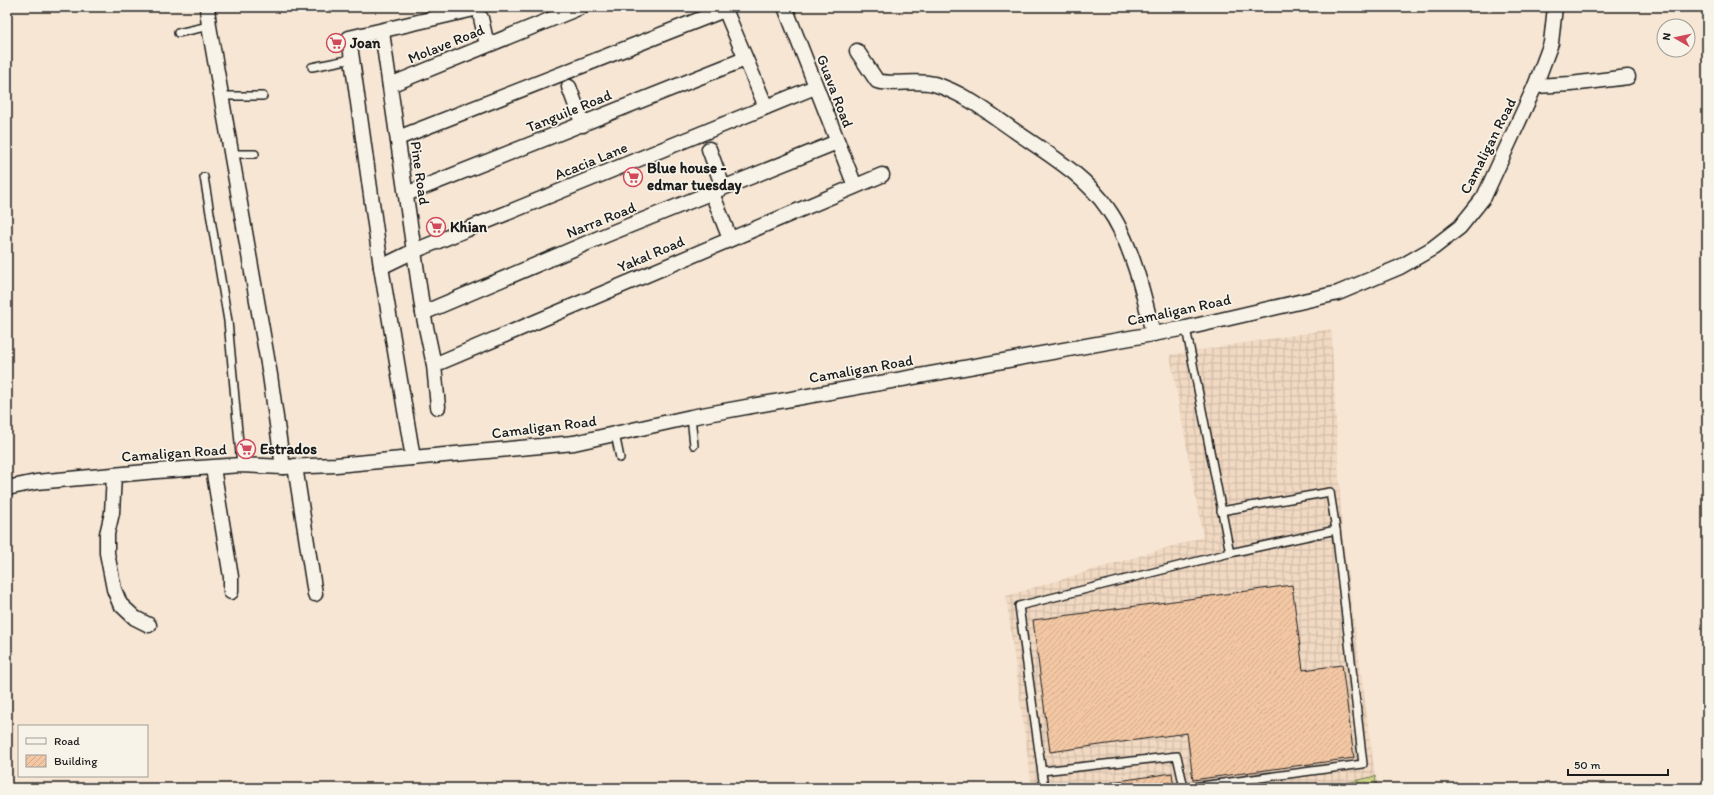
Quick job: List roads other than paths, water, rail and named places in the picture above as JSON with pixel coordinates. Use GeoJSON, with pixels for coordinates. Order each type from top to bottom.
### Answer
{"type":"FeatureCollection","features":[{"type":"Feature","properties":{"kind":"street"},"geometry":{"type":"LineString","coordinates":[[207,7],[209,26],[270,375],[315,594]]}},
{"type":"Feature","properties":{"kind":"street","name":"Molave Road"},"geometry":{"type":"LineString","coordinates":[[390,85],[487,45],[558,12],[581,7]]}},
{"type":"Feature","properties":{"kind":"street","name":"Guava Road"},"geometry":{"type":"LineString","coordinates":[[785,7],[855,186]]}},
{"type":"Feature","properties":{"kind":"street","name":"Camaligan Road"},"geometry":{"type":"LineString","coordinates":[[7,488],[36,482],[114,475],[241,465],[289,467],[413,458],[574,443],[691,417],[1186,328],[1338,293],[1400,267],[1433,248],[1460,227],[1484,197],[1535,86],[1552,43],[1555,7]]}},
{"type":"Feature","properties":{"kind":"street"},"geometry":{"type":"LineString","coordinates":[[398,138],[724,8],[766,107]]}},
{"type":"Feature","properties":{"kind":"street"},"geometry":{"type":"LineString","coordinates":[[413,458],[381,267],[349,38],[478,14],[487,45]]}},
{"type":"Feature","properties":{"kind":"street","name":"Pine Road"},"geometry":{"type":"LineString","coordinates":[[383,39],[423,313],[434,365],[438,407]]}},
{"type":"Feature","properties":{"kind":"street"},"geometry":{"type":"LineString","coordinates":[[857,51],[877,81],[884,83],[918,81],[934,84],[965,97],[1064,165],[1087,184],[1108,208],[1121,232],[1142,287],[1153,334]]}},
{"type":"Feature","properties":{"kind":"street","name":"Tanguile Road"},"geometry":{"type":"LineString","coordinates":[[406,194],[583,125],[745,59]]}},
{"type":"Feature","properties":{"kind":"street"},"geometry":{"type":"LineString","coordinates":[[1535,86],[1571,84],[1628,77]]}},
{"type":"Feature","properties":{"kind":"street"},"geometry":{"type":"LineString","coordinates":[[568,87],[583,125]]}},
{"type":"Feature","properties":{"kind":"street","name":"Acacia Lane"},"geometry":{"type":"LineString","coordinates":[[381,267],[414,251],[815,87]]}},
{"type":"Feature","properties":{"kind":"street","name":"Narra Road"},"geometry":{"type":"LineString","coordinates":[[423,313],[717,190],[837,142]]}},
{"type":"Feature","properties":{"kind":"street"},"geometry":{"type":"LineString","coordinates":[[709,149],[717,190],[730,239]]}},
{"type":"Feature","properties":{"kind":"street","name":"Yakal Road"},"geometry":{"type":"LineString","coordinates":[[434,365],[882,175]]}},
{"type":"Feature","properties":{"kind":"street"},"geometry":{"type":"LineString","coordinates":[[213,468],[231,577],[231,592]]}},
{"type":"Feature","properties":{"kind":"street"},"geometry":{"type":"LineString","coordinates":[[114,475],[112,513],[107,534],[107,553],[114,588],[120,604],[135,618],[149,625]]}},
{"type":"Feature","properties":{"kind":"lane"},"geometry":{"type":"LineString","coordinates":[[178,33],[209,26]]}},
{"type":"Feature","properties":{"kind":"lane"},"geometry":{"type":"LineString","coordinates":[[312,67],[352,59]]}},
{"type":"Feature","properties":{"kind":"lane"},"geometry":{"type":"LineString","coordinates":[[222,96],[263,96]]}},
{"type":"Feature","properties":{"kind":"lane"},"geometry":{"type":"LineString","coordinates":[[232,154],[255,154]]}},
{"type":"Feature","properties":{"kind":"lane"},"geometry":{"type":"LineString","coordinates":[[204,177],[228,321],[241,465]]}},
{"type":"Feature","properties":{"kind":"lane"},"geometry":{"type":"LineString","coordinates":[[1186,328],[1230,553]]}},
{"type":"Feature","properties":{"kind":"lane"},"geometry":{"type":"LineString","coordinates":[[691,417],[694,445]]}},
{"type":"Feature","properties":{"kind":"lane"},"geometry":{"type":"LineString","coordinates":[[615,434],[620,458]]}},
{"type":"Feature","properties":{"kind":"lane"},"geometry":{"type":"LineString","coordinates":[[1042,771],[1177,756],[1185,788],[1363,764],[1336,530],[1330,492],[1221,511]]}},
{"type":"Feature","properties":{"kind":"lane"},"geometry":{"type":"LineString","coordinates":[[1044,788],[1019,606],[1230,553],[1336,530]]}},
{"type":"Feature","properties":{"kind":"place","name":"Joan"},"geometry":{"type":"Point","coordinates":[336,43]}},
{"type":"Feature","properties":{"kind":"place","name":"Blue house - edmar tuesday"},"geometry":{"type":"Point","coordinates":[633,177]}},
{"type":"Feature","properties":{"kind":"place","name":"Khian"},"geometry":{"type":"Point","coordinates":[436,227]}},
{"type":"Feature","properties":{"kind":"place","name":"Estrados"},"geometry":{"type":"Point","coordinates":[246,449]}}]}
